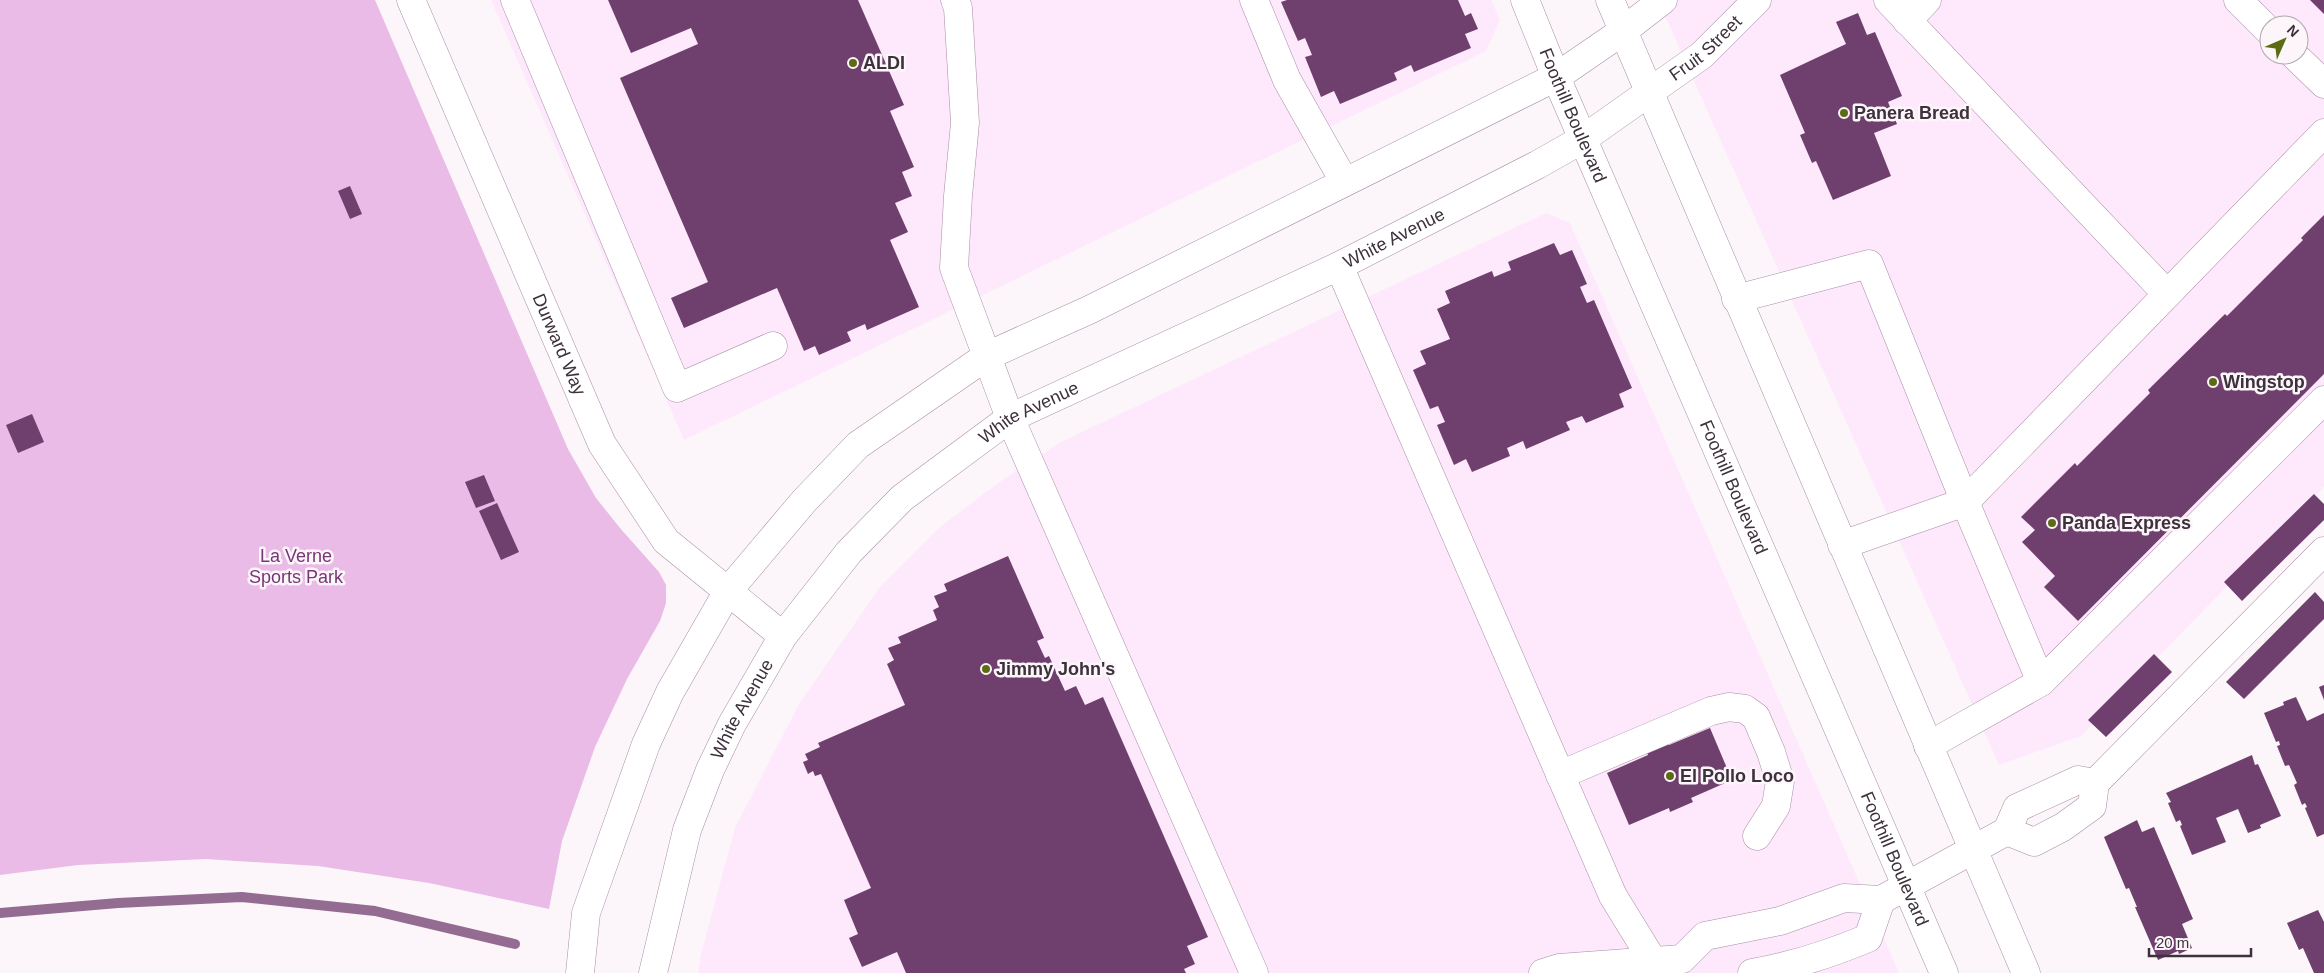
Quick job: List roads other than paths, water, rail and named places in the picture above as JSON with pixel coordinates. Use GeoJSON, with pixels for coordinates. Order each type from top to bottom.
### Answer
{"type":"FeatureCollection","features":[{"type":"Feature","properties":{"kind":"main road","name":"Durward Way"},"geometry":{"type":"LineString","coordinates":[[411,0],[602,444],[666,541],[783,636]]}},
{"type":"Feature","properties":{"kind":"main road"},"geometry":{"type":"LineString","coordinates":[[515,0],[677,388],[773,346]]}},
{"type":"Feature","properties":{"kind":"main road"},"geometry":{"type":"LineString","coordinates":[[955,0],[958,8],[965,123],[954,268],[1010,418],[1254,973]]}},
{"type":"Feature","properties":{"kind":"main road"},"geometry":{"type":"LineString","coordinates":[[1254,0],[1287,80],[1344,181]]}},
{"type":"Feature","properties":{"kind":"main road","name":"Foothill Boulevard"},"geometry":{"type":"LineString","coordinates":[[1525,0],[1556,77],[1944,973]]}},
{"type":"Feature","properties":{"kind":"main road"},"geometry":{"type":"LineString","coordinates":[[1610,0],[1736,299],[2026,973]]}},
{"type":"Feature","properties":{"kind":"main road"},"geometry":{"type":"LineString","coordinates":[[580,973],[586,913],[646,744],[670,692],[728,591],[805,500],[858,445],[987,356],[1089,310],[1344,181],[1556,77],[1623,31],[1663,0]]}},
{"type":"Feature","properties":{"kind":"main road","name":"Fruit Street"},"geometry":{"type":"LineString","coordinates":[[1650,93],[1702,55],[1757,0]]}},
{"type":"Feature","properties":{"kind":"main road"},"geometry":{"type":"LineString","coordinates":[[1888,0],[2167,294]]}},
{"type":"Feature","properties":{"kind":"main road"},"geometry":{"type":"LineString","coordinates":[[1907,20],[1927,0]]}},
{"type":"Feature","properties":{"kind":"main road"},"geometry":{"type":"LineString","coordinates":[[2238,0],[2259,21]]}},
{"type":"Feature","properties":{"kind":"main road"},"geometry":{"type":"LineString","coordinates":[[2304,65],[2324,84]]}},
{"type":"Feature","properties":{"kind":"main road","name":"White Avenue"},"geometry":{"type":"LineString","coordinates":[[653,973],[690,822],[710,770],[732,724],[783,636],[849,552],[902,498],[1010,418],[1339,266],[1537,165],[1583,138],[1650,93]]}},
{"type":"Feature","properties":{"kind":"main road"},"geometry":{"type":"LineString","coordinates":[[1842,545],[1965,502],[2324,132]]}},
{"type":"Feature","properties":{"kind":"main road"},"geometry":{"type":"LineString","coordinates":[[1736,299],[1869,264],[1965,502],[2041,682]]}},
{"type":"Feature","properties":{"kind":"main road"},"geometry":{"type":"LineString","coordinates":[[1339,266],[1613,896],[1655,967]]}},
{"type":"Feature","properties":{"kind":"main road"},"geometry":{"type":"LineString","coordinates":[[1928,746],[2041,682],[2324,400]]}},
{"type":"Feature","properties":{"kind":"main road"},"geometry":{"type":"LineString","coordinates":[[2007,831],[2034,842],[2063,827],[2092,806],[2095,783],[2324,551]]}},
{"type":"Feature","properties":{"kind":"main road"},"geometry":{"type":"LineString","coordinates":[[1560,775],[1711,711],[1729,707],[1745,709],[1756,717],[1780,782],[1776,806],[1757,836]]}},
{"type":"Feature","properties":{"kind":"main road"},"geometry":{"type":"LineString","coordinates":[[1543,973],[1559,968],[1687,966],[1705,936],[1780,921],[1844,898],[1881,900],[2007,831],[2017,808],[2078,780],[2095,783]]}},
{"type":"Feature","properties":{"kind":"main road"},"geometry":{"type":"LineString","coordinates":[[1752,973],[1778,968],[1836,951],[1868,938],[1881,900]]}},
{"type":"Feature","properties":{"kind":"waterway"},"geometry":{"type":"LineString","coordinates":[[0,913],[118,903],[242,897],[375,911],[515,944]]}},
{"type":"Feature","properties":{"kind":"place","name":"ALDI"},"geometry":{"type":"Point","coordinates":[853,63]}},
{"type":"Feature","properties":{"kind":"place","name":"Panera Bread"},"geometry":{"type":"Point","coordinates":[1844,113]}},
{"type":"Feature","properties":{"kind":"place","name":"Wingstop"},"geometry":{"type":"Point","coordinates":[2213,382]}},
{"type":"Feature","properties":{"kind":"place","name":"Panda Express"},"geometry":{"type":"Point","coordinates":[2052,523]}},
{"type":"Feature","properties":{"kind":"place","name":"Jimmy John's"},"geometry":{"type":"Point","coordinates":[986,669]}},
{"type":"Feature","properties":{"kind":"place","name":"El Pollo Loco"},"geometry":{"type":"Point","coordinates":[1670,776]}},
{"type":"Feature","properties":{"kind":"park label","name":"La Verne Sports Park"},"geometry":{"type":"Point","coordinates":[296,566]}}]}
